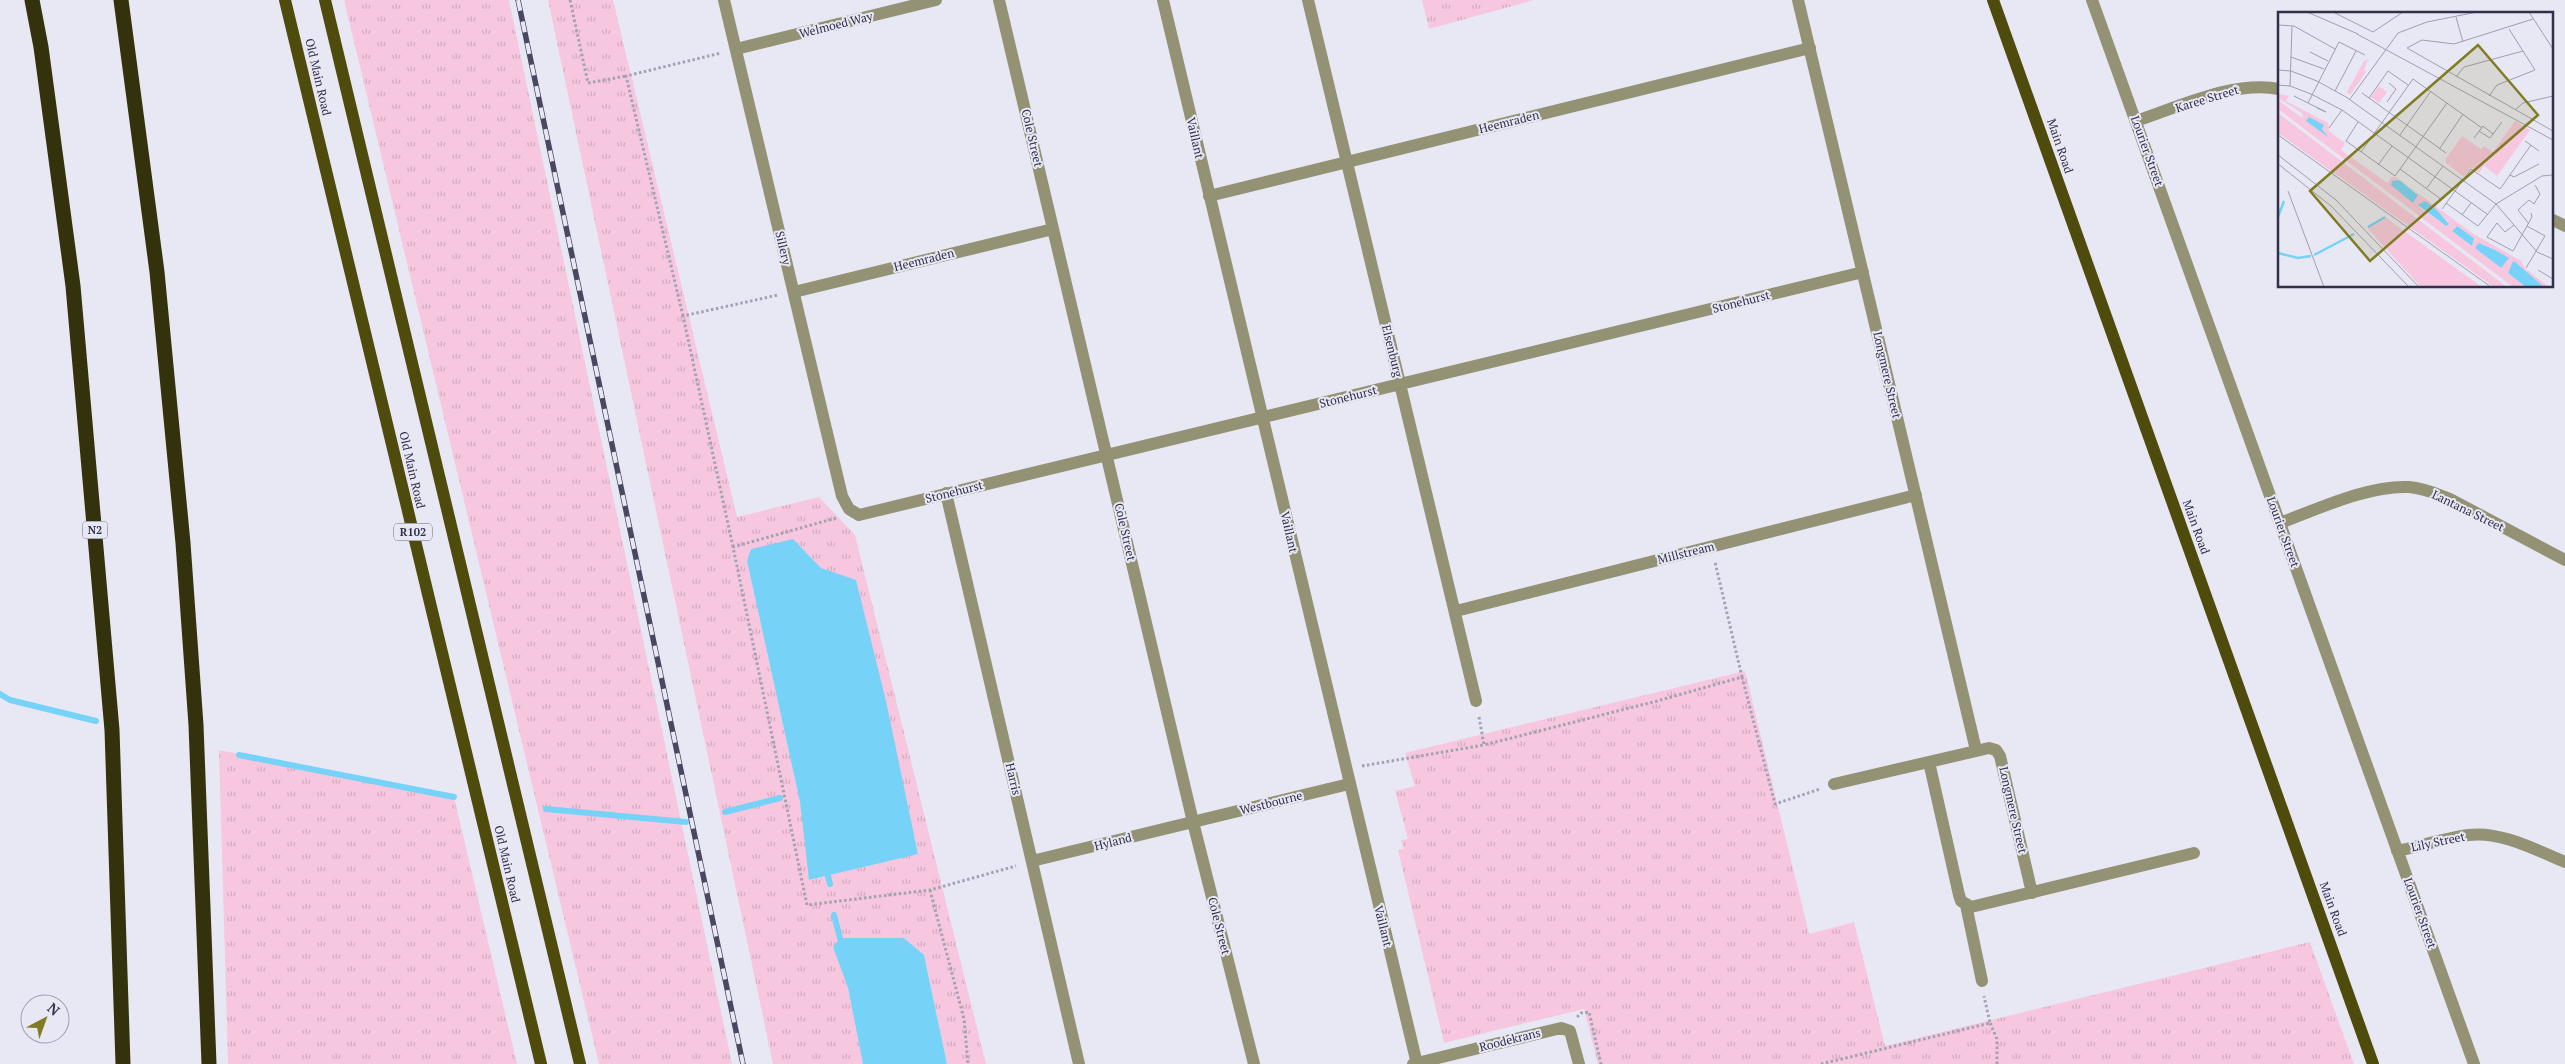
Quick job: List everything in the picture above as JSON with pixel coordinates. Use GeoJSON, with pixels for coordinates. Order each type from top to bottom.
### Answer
{"type":"FeatureCollection","features":[{"type":"Feature","properties":{"kind":"highway","name":"N2"},"geometry":{"type":"LineString","coordinates":[[32,0],[73,286],[111,720],[123,1064]]}},
{"type":"Feature","properties":{"kind":"highway"},"geometry":{"type":"LineString","coordinates":[[121,0],[157,272],[183,543],[197,734],[209,1064]]}},
{"type":"Feature","properties":{"kind":"main road","name":"Old Main Road"},"geometry":{"type":"LineString","coordinates":[[285,0],[541,1064]]}},
{"type":"Feature","properties":{"kind":"main road","name":"Old Main Road"},"geometry":{"type":"LineString","coordinates":[[325,0],[580,1064]]}},
{"type":"Feature","properties":{"kind":"main road","name":"Main Road"},"geometry":{"type":"LineString","coordinates":[[1993,0],[2374,1064]]}},
{"type":"Feature","properties":{"kind":"street","name":"Sillery"},"geometry":{"type":"LineString","coordinates":[[724,0],[842,496],[844,503],[854,514]]}},
{"type":"Feature","properties":{"kind":"street","name":"Welmoed Way"},"geometry":{"type":"LineString","coordinates":[[736,49],[936,0]]}},
{"type":"Feature","properties":{"kind":"street","name":"Cole Street"},"geometry":{"type":"LineString","coordinates":[[999,0],[1193,822],[1254,1064]]}},
{"type":"Feature","properties":{"kind":"street","name":"Vaillant"},"geometry":{"type":"LineString","coordinates":[[1163,0],[1416,1064]]}},
{"type":"Feature","properties":{"kind":"street","name":"Elsenburg"},"geometry":{"type":"LineString","coordinates":[[1308,0],[1456,611],[1476,702]]}},
{"type":"Feature","properties":{"kind":"street","name":"Longmere Street"},"geometry":{"type":"LineString","coordinates":[[1798,0],[1976,750]]}},
{"type":"Feature","properties":{"kind":"street","name":"Lourier Street"},"geometry":{"type":"LineString","coordinates":[[2092,0],[2474,1064]]}},
{"type":"Feature","properties":{"kind":"street","name":"Heemraden"},"geometry":{"type":"LineString","coordinates":[[1209,196],[1810,48]]}},
{"type":"Feature","properties":{"kind":"street","name":"Karee Street"},"geometry":{"type":"LineString","coordinates":[[2136,121],[2238,88],[2256,87],[2278,90]]}},
{"type":"Feature","properties":{"kind":"street"},"geometry":{"type":"LineString","coordinates":[[2552,220],[2565,226]]}},
{"type":"Feature","properties":{"kind":"street","name":"Heemraden"},"geometry":{"type":"LineString","coordinates":[[794,292],[1053,229]]}},
{"type":"Feature","properties":{"kind":"street","name":"Stonehurst"},"geometry":{"type":"LineString","coordinates":[[854,514],[864,514],[1863,272]]}},
{"type":"Feature","properties":{"kind":"street","name":"Lantana Street"},"geometry":{"type":"LineString","coordinates":[[2280,523],[2370,492],[2411,487],[2431,492],[2450,500],[2565,560]]}},
{"type":"Feature","properties":{"kind":"street","name":"Harris"},"geometry":{"type":"LineString","coordinates":[[946,493],[1079,1064]]}},
{"type":"Feature","properties":{"kind":"street","name":"Millstream"},"geometry":{"type":"LineString","coordinates":[[1456,611],[1916,495]]}},
{"type":"Feature","properties":{"kind":"street","name":"Longmere Street"},"geometry":{"type":"LineString","coordinates":[[1834,784],[1976,750],[1992,748],[2000,756],[2032,893]]}},
{"type":"Feature","properties":{"kind":"street"},"geometry":{"type":"LineString","coordinates":[[1929,762],[1959,895],[1966,905],[1982,981]]}},
{"type":"Feature","properties":{"kind":"street","name":"Westbourne"},"geometry":{"type":"LineString","coordinates":[[1193,822],[1349,784]]}},
{"type":"Feature","properties":{"kind":"street","name":"Hyland"},"geometry":{"type":"LineString","coordinates":[[1032,861],[1193,822]]}},
{"type":"Feature","properties":{"kind":"street","name":"Lily Street"},"geometry":{"type":"LineString","coordinates":[[2397,851],[2470,835],[2496,836],[2529,846],[2565,862]]}},
{"type":"Feature","properties":{"kind":"street"},"geometry":{"type":"LineString","coordinates":[[1966,905],[1977,906],[2194,853]]}},
{"type":"Feature","properties":{"kind":"street","name":"Roodekrans"},"geometry":{"type":"LineString","coordinates":[[1416,1064],[1560,1028],[1567,1029],[1572,1036],[1579,1064]]}},
{"type":"Feature","properties":{"kind":"path"},"geometry":{"type":"LineString","coordinates":[[570,0],[588,83],[626,76],[736,49]]}},
{"type":"Feature","properties":{"kind":"path"},"geometry":{"type":"LineString","coordinates":[[626,76],[683,316],[807,905],[930,890],[1032,861]]}},
{"type":"Feature","properties":{"kind":"path"},"geometry":{"type":"LineString","coordinates":[[683,316],[794,292]]}},
{"type":"Feature","properties":{"kind":"path"},"geometry":{"type":"LineString","coordinates":[[733,547],[854,514]]}},
{"type":"Feature","properties":{"kind":"path"},"geometry":{"type":"LineString","coordinates":[[1711,547],[1775,804],[1834,784]]}},
{"type":"Feature","properties":{"kind":"path"},"geometry":{"type":"LineString","coordinates":[[1345,769],[1403,757],[1431,756],[1484,745],[1657,701],[1742,677]]}},
{"type":"Feature","properties":{"kind":"path"},"geometry":{"type":"LineString","coordinates":[[1476,702],[1484,745]]}},
{"type":"Feature","properties":{"kind":"path"},"geometry":{"type":"LineString","coordinates":[[930,890],[964,1019],[968,1064]]}},
{"type":"Feature","properties":{"kind":"path"},"geometry":{"type":"LineString","coordinates":[[1982,981],[1990,1023],[1997,1039],[1997,1064]]}},
{"type":"Feature","properties":{"kind":"path"},"geometry":{"type":"LineString","coordinates":[[1820,1064],[1990,1023]]}},
{"type":"Feature","properties":{"kind":"green space"},"geometry":{"type":"Polygon","coordinates":[[[344,0],[509,0],[732,1064],[599,1064],[344,0]]]}},
{"type":"Feature","properties":{"kind":"green space"},"geometry":{"type":"Polygon","coordinates":[[[548,0],[613,0],[737,517],[819,497],[855,535],[986,1064],[947,1064],[924,955],[904,938],[840,938],[833,947],[848,988],[863,1064],[773,1064],[548,0]],[[793,539],[747,561],[800,802],[810,880],[918,853],[856,581],[821,568],[793,539]]]}},
{"type":"Feature","properties":{"kind":"green space"},"geometry":{"type":"Polygon","coordinates":[[[1422,0],[1534,0],[1429,29],[1422,0]]]}},
{"type":"Feature","properties":{"kind":"green space"},"geometry":{"type":"Polygon","coordinates":[[[1745,671],[1809,934],[1854,922],[1885,1046],[2310,942],[2354,1064],[1598,1064],[1584,1009],[1444,1043],[1398,850],[1404,849],[1401,840],[1408,839],[1395,791],[1415,786],[1405,753],[1745,671]]]}},
{"type":"Feature","properties":{"kind":"green space"},"geometry":{"type":"Polygon","coordinates":[[[219,750],[454,797],[517,1064],[228,1064],[219,750]]]}},
{"type":"Feature","properties":{"kind":"water"},"geometry":{"type":"Polygon","coordinates":[[[793,539],[821,568],[856,580],[886,701],[918,854],[809,880],[800,802],[747,561],[751,549],[793,539]]]}},
{"type":"Feature","properties":{"kind":"water"},"geometry":{"type":"Polygon","coordinates":[[[840,938],[904,938],[924,955],[947,1064],[863,1064],[848,988],[833,947],[840,938]]]}},
{"type":"Feature","properties":{"kind":"waterway"},"geometry":{"type":"LineString","coordinates":[[0,694],[10,700],[96,721]]}},
{"type":"Feature","properties":{"kind":"waterway"},"geometry":{"type":"LineString","coordinates":[[239,755],[454,797]]}},
{"type":"Feature","properties":{"kind":"waterway"},"geometry":{"type":"LineString","coordinates":[[725,812],[780,798]]}},
{"type":"Feature","properties":{"kind":"waterway"},"geometry":{"type":"LineString","coordinates":[[546,809],[686,822]]}},
{"type":"Feature","properties":{"kind":"waterway"},"geometry":{"type":"LineString","coordinates":[[826,868],[830,884]]}},
{"type":"Feature","properties":{"kind":"waterway"},"geometry":{"type":"LineString","coordinates":[[834,915],[840,938]]}},
{"type":"Feature","properties":{"kind":"railway"},"geometry":{"type":"LineString","coordinates":[[518,0],[743,1064]]}}]}
